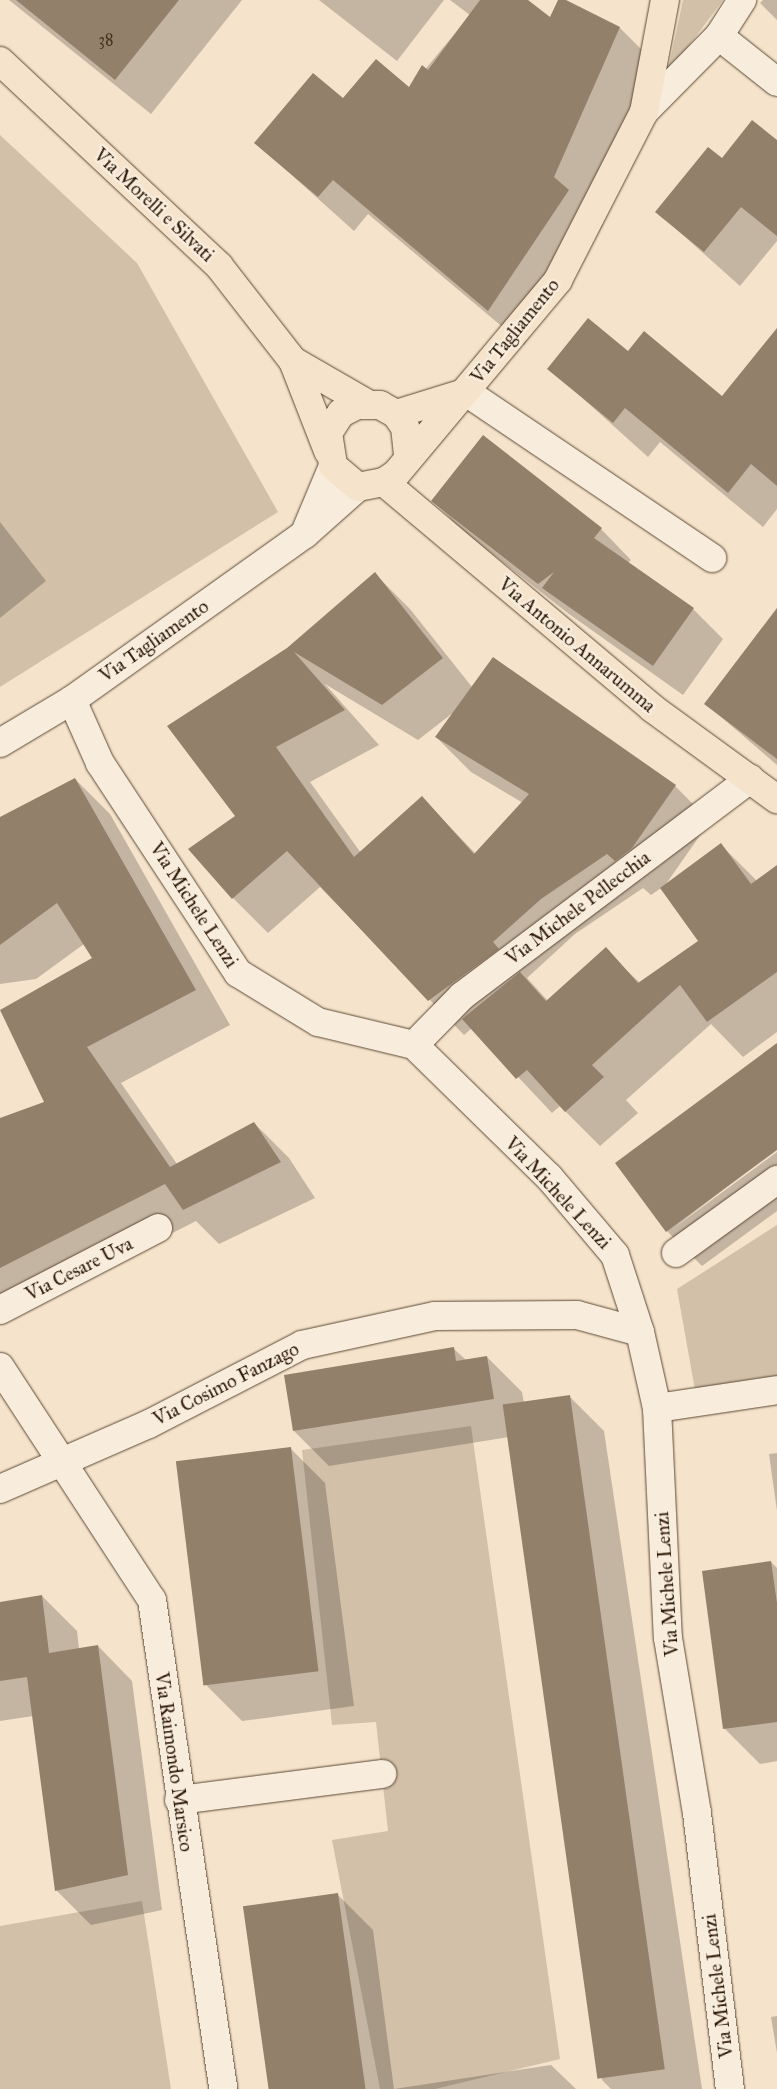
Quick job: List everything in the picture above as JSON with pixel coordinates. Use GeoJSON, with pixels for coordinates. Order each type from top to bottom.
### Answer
{"type":"FeatureCollection","features":[{"type":"Feature","properties":{"kind":"main road","name":"Via Tagliamento"},"geometry":{"type":"LineString","coordinates":[[466,392],[558,280],[644,112],[665,0]]}},
{"type":"Feature","properties":{"kind":"main road","name":"Via Morelli e Silvati"},"geometry":{"type":"LineString","coordinates":[[0,61],[219,266],[293,361]]}},
{"type":"Feature","properties":{"kind":"main road"},"geometry":{"type":"LineString","coordinates":[[293,361],[366,403],[396,414],[405,427],[408,455]]}},
{"type":"Feature","properties":{"kind":"main road"},"geometry":{"type":"LineString","coordinates":[[293,361],[331,459],[358,487],[384,482],[402,468],[408,455],[466,392]]}},
{"type":"Feature","properties":{"kind":"main road"},"geometry":{"type":"LineString","coordinates":[[396,414],[466,392]]}},
{"type":"Feature","properties":{"kind":"main road"},"geometry":{"type":"LineString","coordinates":[[331,459],[333,424],[342,413],[366,403]]}},
{"type":"Feature","properties":{"kind":"main road","name":"Via Antonio Annarumma"},"geometry":{"type":"LineString","coordinates":[[384,482],[652,708],[777,799]]}},
{"type":"Feature","properties":{"kind":"street","name":"Via Tagliamento"},"geometry":{"type":"LineString","coordinates":[[644,112],[719,36],[742,0]]}},
{"type":"Feature","properties":{"kind":"street"},"geometry":{"type":"LineString","coordinates":[[719,36],[777,82]]}},
{"type":"Feature","properties":{"kind":"street","name":"Via Tagliamento"},"geometry":{"type":"LineString","coordinates":[[466,392],[712,558]]}},
{"type":"Feature","properties":{"kind":"street"},"geometry":{"type":"LineString","coordinates":[[305,534],[331,459]]}},
{"type":"Feature","properties":{"kind":"street","name":"Via Tagliamento"},"geometry":{"type":"LineString","coordinates":[[0,742],[72,700],[305,534],[358,487]]}},
{"type":"Feature","properties":{"kind":"street","name":"Via Michele Lenzi"},"geometry":{"type":"LineString","coordinates":[[72,700],[100,762],[238,973],[318,1022],[414,1045],[548,1178],[615,1255],[640,1332],[657,1408],[668,1638],[697,1813],[730,2089]]}},
{"type":"Feature","properties":{"kind":"street","name":"Via Michele Pellecchia"},"geometry":{"type":"LineString","coordinates":[[414,1045],[462,996],[750,779]]}},
{"type":"Feature","properties":{"kind":"street"},"geometry":{"type":"LineString","coordinates":[[676,1253],[777,1180]]}},
{"type":"Feature","properties":{"kind":"street","name":"Via Cesare Uva"},"geometry":{"type":"LineString","coordinates":[[0,1310],[158,1228]]}},
{"type":"Feature","properties":{"kind":"street","name":"Via Cosimo Fanzago"},"geometry":{"type":"LineString","coordinates":[[0,1489],[63,1459],[149,1424],[312,1343],[435,1316],[577,1315],[640,1332]]}},
{"type":"Feature","properties":{"kind":"street"},"geometry":{"type":"LineString","coordinates":[[0,1367],[63,1459]]}},
{"type":"Feature","properties":{"kind":"street"},"geometry":{"type":"LineString","coordinates":[[657,1408],[777,1390]]}},
{"type":"Feature","properties":{"kind":"street","name":"Via Raimondo Marsico"},"geometry":{"type":"LineString","coordinates":[[63,1459],[152,1600],[179,1800],[223,2089]]}},
{"type":"Feature","properties":{"kind":"street"},"geometry":{"type":"LineString","coordinates":[[179,1800],[382,1774]]}},
{"type":"Feature","properties":{"kind":"shaded area"},"geometry":{"type":"Polygon","coordinates":[[[683,0],[723,0],[667,75],[683,0]]]}},
{"type":"Feature","properties":{"kind":"shaded area"},"geometry":{"type":"Polygon","coordinates":[[[0,135],[137,263],[278,512],[0,687],[0,135]]]}},
{"type":"Feature","properties":{"kind":"shaded area"},"geometry":{"type":"Polygon","coordinates":[[[777,1225],[777,1376],[695,1390],[677,1289],[777,1225]]]}},
{"type":"Feature","properties":{"kind":"shaded area"},"geometry":{"type":"Polygon","coordinates":[[[471,1426],[560,2059],[435,2089],[380,2089],[332,1840],[388,1831],[376,1722],[332,1725],[302,1450],[471,1426]]]}},
{"type":"Feature","properties":{"kind":"shaded area"},"geometry":{"type":"Polygon","coordinates":[[[142,1901],[171,2089],[0,2089],[0,1926],[142,1901]]]}},
{"type":"Feature","properties":{"kind":"building"},"geometry":{"type":"Polygon","coordinates":[[[16,0],[179,0],[115,80],[16,0]]]}},
{"type":"Feature","properties":{"kind":"building"},"geometry":{"type":"Polygon","coordinates":[[[480,0],[528,0],[550,17],[558,0],[566,0],[620,27],[554,177],[569,190],[488,311],[333,180],[318,197],[254,143],[313,73],[343,98],[376,59],[409,87],[422,65],[428,70],[480,0]]]}},
{"type":"Feature","properties":{"kind":"building"},"geometry":{"type":"Polygon","coordinates":[[[752,120],[777,140],[777,236],[741,207],[704,252],[655,212],[708,147],[722,158],[752,120]]]}},
{"type":"Feature","properties":{"kind":"building"},"geometry":{"type":"Polygon","coordinates":[[[588,318],[628,351],[644,331],[722,396],[777,328],[777,486],[751,464],[728,493],[625,408],[613,423],[547,369],[588,318]]]}},
{"type":"Feature","properties":{"kind":"building"},"geometry":{"type":"Polygon","coordinates":[[[483,435],[602,528],[594,538],[694,608],[653,666],[542,588],[554,572],[538,584],[431,501],[483,435]]]}},
{"type":"Feature","properties":{"kind":"building"},"geometry":{"type":"Polygon","coordinates":[[[375,572],[443,658],[382,705],[294,652],[345,710],[276,747],[354,857],[422,796],[474,854],[529,794],[435,737],[493,657],[676,785],[632,848],[615,861],[607,854],[541,899],[493,942],[499,949],[428,1001],[287,851],[232,899],[188,849],[235,816],[167,726],[287,648],[375,572]]]}},
{"type":"Feature","properties":{"kind":"building"},"geometry":{"type":"Polygon","coordinates":[[[777,608],[777,759],[704,704],[777,608]]]}},
{"type":"Feature","properties":{"kind":"building"},"geometry":{"type":"Polygon","coordinates":[[[75,778],[196,990],[87,1047],[170,1167],[254,1122],[281,1162],[183,1210],[165,1184],[0,1268],[0,1118],[44,1102],[0,1010],[92,958],[57,903],[0,945],[0,817],[75,778]]]}},
{"type":"Feature","properties":{"kind":"building"},"geometry":{"type":"Polygon","coordinates":[[[721,843],[751,884],[777,865],[777,972],[707,1022],[680,985],[592,1065],[604,1077],[565,1112],[527,1070],[516,1079],[462,1019],[520,972],[546,1001],[606,947],[638,983],[698,941],[660,888],[721,843]]]}},
{"type":"Feature","properties":{"kind":"building"},"geometry":{"type":"Polygon","coordinates":[[[777,1043],[777,1150],[666,1232],[615,1163],[777,1043]]]}},
{"type":"Feature","properties":{"kind":"building"},"geometry":{"type":"Polygon","coordinates":[[[454,1347],[456,1361],[487,1356],[494,1399],[293,1431],[284,1375],[454,1347]]]}},
{"type":"Feature","properties":{"kind":"building"},"geometry":{"type":"Polygon","coordinates":[[[570,1395],[665,2069],[597,2079],[503,1404],[570,1395]]]}},
{"type":"Feature","properties":{"kind":"building"},"geometry":{"type":"Polygon","coordinates":[[[291,1447],[319,1671],[203,1685],[176,1461],[291,1447]]]}},
{"type":"Feature","properties":{"kind":"building"},"geometry":{"type":"Polygon","coordinates":[[[771,1561],[777,1603],[777,1722],[723,1729],[702,1571],[771,1561]]]}},
{"type":"Feature","properties":{"kind":"building"},"geometry":{"type":"Polygon","coordinates":[[[42,1595],[49,1653],[98,1645],[128,1875],[55,1891],[27,1677],[0,1681],[0,1602],[42,1595]]]}},
{"type":"Feature","properties":{"kind":"building"},"geometry":{"type":"Polygon","coordinates":[[[338,1893],[366,2089],[269,2089],[243,1906],[338,1893]]]}}]}
